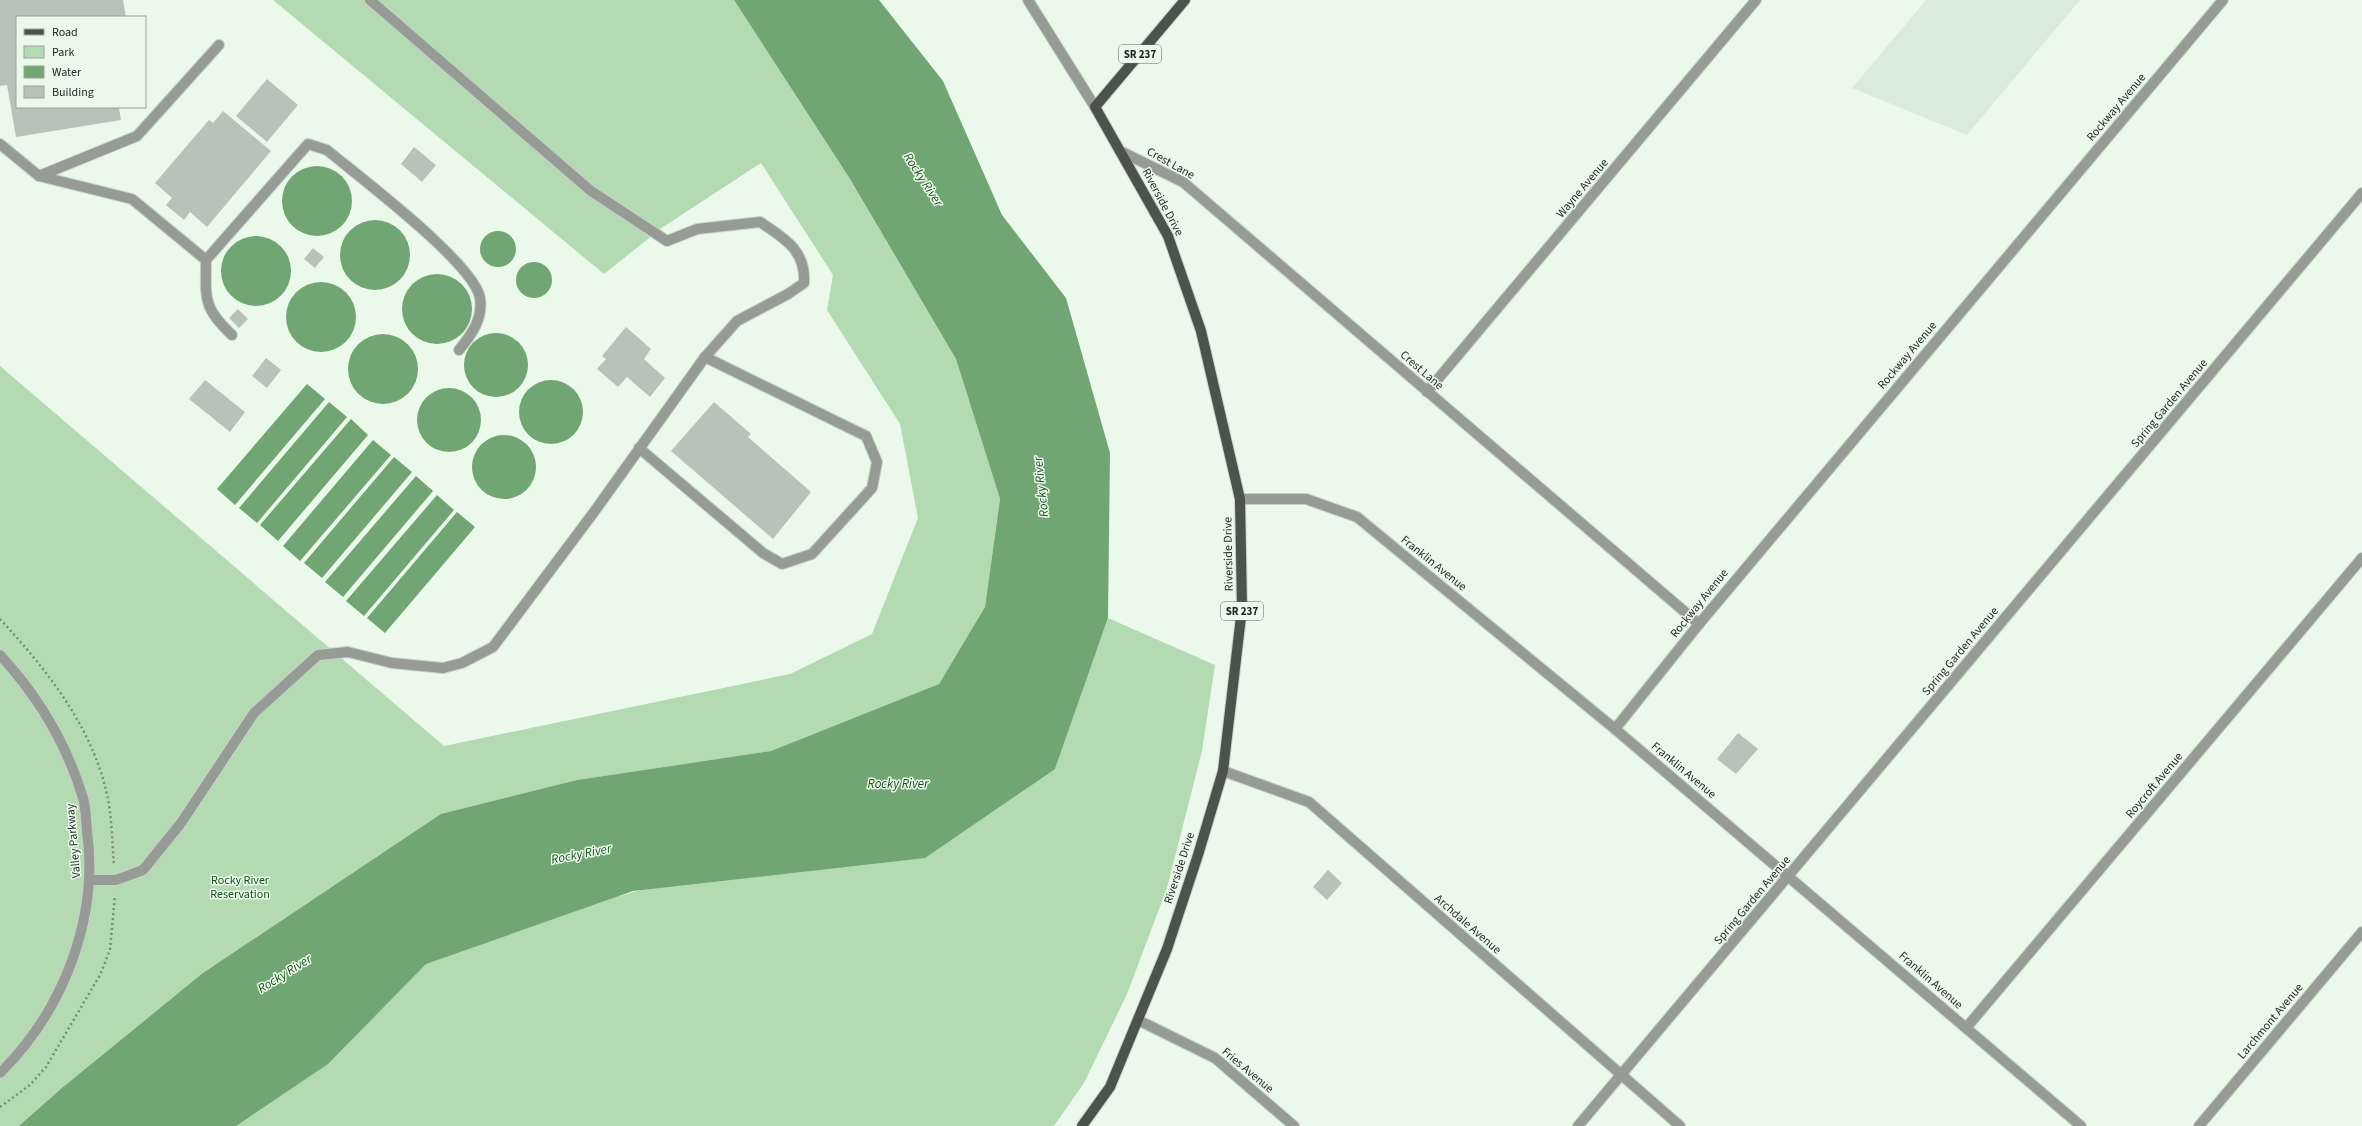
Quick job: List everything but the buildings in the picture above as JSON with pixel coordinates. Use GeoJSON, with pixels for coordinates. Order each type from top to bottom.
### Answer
{"type":"FeatureCollection","features":[{"type":"Feature","properties":{"kind":"main road","name":"SR 237"},"geometry":{"type":"LineString","coordinates":[[1095,107],[1184,0]]}},
{"type":"Feature","properties":{"kind":"main road","name":"Riverside Drive"},"geometry":{"type":"LineString","coordinates":[[1082,1126],[1110,1088],[1167,949],[1223,771],[1242,608],[1240,499],[1201,331],[1168,236],[1095,107]]}},
{"type":"Feature","properties":{"kind":"street"},"geometry":{"type":"LineString","coordinates":[[90,880],[116,880],[143,870],[181,823],[254,713],[318,655],[348,652],[392,663],[443,668],[462,663],[493,647],[594,512],[638,448],[705,356],[738,321],[788,294],[804,283],[805,269],[791,243],[760,222],[697,229],[667,242],[591,191],[370,0]]}},
{"type":"Feature","properties":{"kind":"street","name":"Riverside Drive"},"geometry":{"type":"LineString","coordinates":[[1028,0],[1095,107]]}},
{"type":"Feature","properties":{"kind":"street","name":"Wayne Avenue"},"geometry":{"type":"LineString","coordinates":[[1427,392],[1756,0]]}},
{"type":"Feature","properties":{"kind":"street","name":"Rockway Avenue"},"geometry":{"type":"LineString","coordinates":[[1615,729],[1698,624],[2223,0]]}},
{"type":"Feature","properties":{"kind":"street"},"geometry":{"type":"LineString","coordinates":[[39,176],[137,136],[219,45]]}},
{"type":"Feature","properties":{"kind":"street"},"geometry":{"type":"LineString","coordinates":[[0,144],[39,176],[132,199],[206,260]]}},
{"type":"Feature","properties":{"kind":"street"},"geometry":{"type":"LineString","coordinates":[[232,335],[217,321],[206,300],[206,260],[308,144],[326,150],[448,252],[476,285],[480,298],[480,315],[473,332],[459,350]]}},
{"type":"Feature","properties":{"kind":"street","name":"Crest Lane"},"geometry":{"type":"LineString","coordinates":[[1120,151],[1183,182],[1698,624]]}},
{"type":"Feature","properties":{"kind":"street","name":"Spring Garden Avenue"},"geometry":{"type":"LineString","coordinates":[[1578,1126],[2362,193]]}},
{"type":"Feature","properties":{"kind":"street"},"geometry":{"type":"LineString","coordinates":[[638,448],[763,553],[782,564],[812,554],[872,488],[877,462],[866,436],[705,356]]}},
{"type":"Feature","properties":{"kind":"street","name":"Franklin Avenue"},"geometry":{"type":"LineString","coordinates":[[1240,499],[1306,499],[1357,517],[1615,729],[2081,1126]]}},
{"type":"Feature","properties":{"kind":"street","name":"Roycroft Avenue"},"geometry":{"type":"LineString","coordinates":[[1966,1028],[2362,558]]}},
{"type":"Feature","properties":{"kind":"street","name":"Valley Parkway"},"geometry":{"type":"LineString","coordinates":[[0,655],[41,707],[67,753],[83,800],[89,842],[90,880],[83,924],[69,971],[49,1011],[19,1054],[0,1073]]}},
{"type":"Feature","properties":{"kind":"street","name":"Archdale Avenue"},"geometry":{"type":"LineString","coordinates":[[1223,771],[1309,802],[1680,1126]]}},
{"type":"Feature","properties":{"kind":"street","name":"Larchmont Avenue"},"geometry":{"type":"LineString","coordinates":[[2199,1126],[2362,932]]}},
{"type":"Feature","properties":{"kind":"street","name":"Fries Avenue"},"geometry":{"type":"LineString","coordinates":[[1138,1020],[1215,1058],[1294,1126]]}},
{"type":"Feature","properties":{"kind":"shaded area"},"geometry":{"type":"Polygon","coordinates":[[[1926,0],[2080,0],[1967,135],[1852,88],[1926,0]]]}},
{"type":"Feature","properties":{"kind":"green space","name":"Rocky River Reservation"},"geometry":{"type":"Polygon","coordinates":[[[273,0],[734,0],[850,179],[956,359],[1000,499],[985,607],[939,684],[771,751],[577,780],[506,799],[620,896],[1055,769],[1108,618],[1215,665],[1202,751],[1167,888],[1127,994],[1084,1083],[1054,1126],[0,1126],[0,366],[444,746],[790,674],[872,634],[918,518],[900,424],[827,310],[833,275],[761,163],[663,227],[604,274],[273,0]]]}},
{"type":"Feature","properties":{"kind":"water","name":"Rocky River"},"geometry":{"type":"Polygon","coordinates":[[[734,0],[879,0],[943,81],[1002,215],[1066,298],[1110,453],[1108,618],[1055,769],[925,858],[633,891],[426,964],[328,1064],[236,1126],[19,1126],[62,1088],[203,973],[441,814],[577,780],[771,751],[939,684],[985,607],[1000,499],[956,359],[850,179],[734,0]]]}},
{"type":"Feature","properties":{"kind":"water"},"geometry":{"type":"Polygon","coordinates":[[[310,166],[324,166],[337,172],[346,181],[350,187],[352,201],[350,215],[342,226],[331,234],[324,236],[310,236],[303,234],[292,226],[284,215],[282,208],[282,194],[284,187],[292,176],[303,168],[310,166]]]}},
{"type":"Feature","properties":{"kind":"water"},"geometry":{"type":"Polygon","coordinates":[[[368,220],[382,220],[395,226],[404,235],[408,241],[410,255],[408,269],[400,280],[389,288],[382,290],[368,290],[361,288],[350,280],[342,269],[340,262],[340,248],[342,241],[350,230],[361,222],[368,220]]]}},
{"type":"Feature","properties":{"kind":"water"},"geometry":{"type":"Polygon","coordinates":[[[501,231],[511,236],[515,242],[515,256],[511,262],[505,266],[495,267],[485,262],[481,256],[480,246],[485,236],[491,232],[501,231]]]}},
{"type":"Feature","properties":{"kind":"water"},"geometry":{"type":"Polygon","coordinates":[[[249,236],[263,236],[276,242],[285,251],[289,257],[291,271],[289,285],[281,296],[270,304],[263,306],[249,306],[242,304],[231,296],[223,285],[221,278],[221,264],[223,257],[231,246],[242,238],[249,236]]]}},
{"type":"Feature","properties":{"kind":"water"},"geometry":{"type":"Polygon","coordinates":[[[537,262],[547,267],[551,273],[551,287],[547,293],[541,297],[531,298],[521,293],[517,287],[516,277],[521,267],[527,263],[537,262]]]}},
{"type":"Feature","properties":{"kind":"water"},"geometry":{"type":"Polygon","coordinates":[[[430,274],[444,274],[457,280],[466,289],[470,295],[472,309],[470,323],[462,334],[451,342],[444,344],[430,344],[423,342],[412,334],[404,323],[402,316],[402,302],[404,295],[412,284],[423,276],[430,274]]]}},
{"type":"Feature","properties":{"kind":"water"},"geometry":{"type":"Polygon","coordinates":[[[314,282],[328,282],[341,287],[351,297],[356,310],[356,324],[351,337],[341,347],[328,352],[314,352],[301,347],[291,337],[286,324],[286,310],[291,297],[301,287],[314,282]]]}},
{"type":"Feature","properties":{"kind":"water"},"geometry":{"type":"Polygon","coordinates":[[[496,333],[514,339],[522,347],[528,365],[522,383],[514,391],[496,397],[478,391],[470,383],[464,365],[470,347],[478,339],[496,333]]]}},
{"type":"Feature","properties":{"kind":"water"},"geometry":{"type":"Polygon","coordinates":[[[376,334],[390,334],[403,339],[413,349],[418,362],[418,376],[413,389],[403,399],[390,404],[376,404],[363,399],[353,389],[348,376],[348,362],[353,349],[363,339],[376,334]]]}},
{"type":"Feature","properties":{"kind":"water"},"geometry":{"type":"Polygon","coordinates":[[[551,380],[569,386],[577,394],[583,412],[577,430],[569,438],[551,444],[533,438],[525,430],[519,412],[525,394],[533,386],[551,380]]]}},
{"type":"Feature","properties":{"kind":"water"},"geometry":{"type":"Polygon","coordinates":[[[307,384],[325,399],[235,505],[217,489],[307,384]]]}},
{"type":"Feature","properties":{"kind":"water"},"geometry":{"type":"Polygon","coordinates":[[[449,388],[467,394],[475,402],[481,420],[475,438],[467,446],[449,452],[431,446],[423,438],[417,420],[423,402],[431,394],[449,388]]]}},
{"type":"Feature","properties":{"kind":"water"},"geometry":{"type":"Polygon","coordinates":[[[329,402],[347,417],[257,523],[239,508],[329,402]]]}},
{"type":"Feature","properties":{"kind":"water"},"geometry":{"type":"Polygon","coordinates":[[[351,419],[368,435],[278,541],[260,525],[351,419]]]}},
{"type":"Feature","properties":{"kind":"water"},"geometry":{"type":"Polygon","coordinates":[[[504,435],[522,441],[530,449],[536,467],[530,485],[522,493],[504,499],[486,493],[478,485],[472,467],[478,449],[486,441],[504,435]]]}},
{"type":"Feature","properties":{"kind":"water"},"geometry":{"type":"Polygon","coordinates":[[[373,440],[391,455],[300,561],[283,546],[373,440]]]}},
{"type":"Feature","properties":{"kind":"water"},"geometry":{"type":"Polygon","coordinates":[[[394,457],[412,472],[322,578],[304,563],[394,457]]]}},
{"type":"Feature","properties":{"kind":"water"},"geometry":{"type":"Polygon","coordinates":[[[416,476],[433,491],[343,597],[325,582],[416,476]]]}},
{"type":"Feature","properties":{"kind":"water"},"geometry":{"type":"Polygon","coordinates":[[[437,495],[454,510],[364,616],[346,601],[437,495]]]}},
{"type":"Feature","properties":{"kind":"water"},"geometry":{"type":"Polygon","coordinates":[[[457,512],[475,527],[385,633],[367,618],[457,512]]]}}]}
